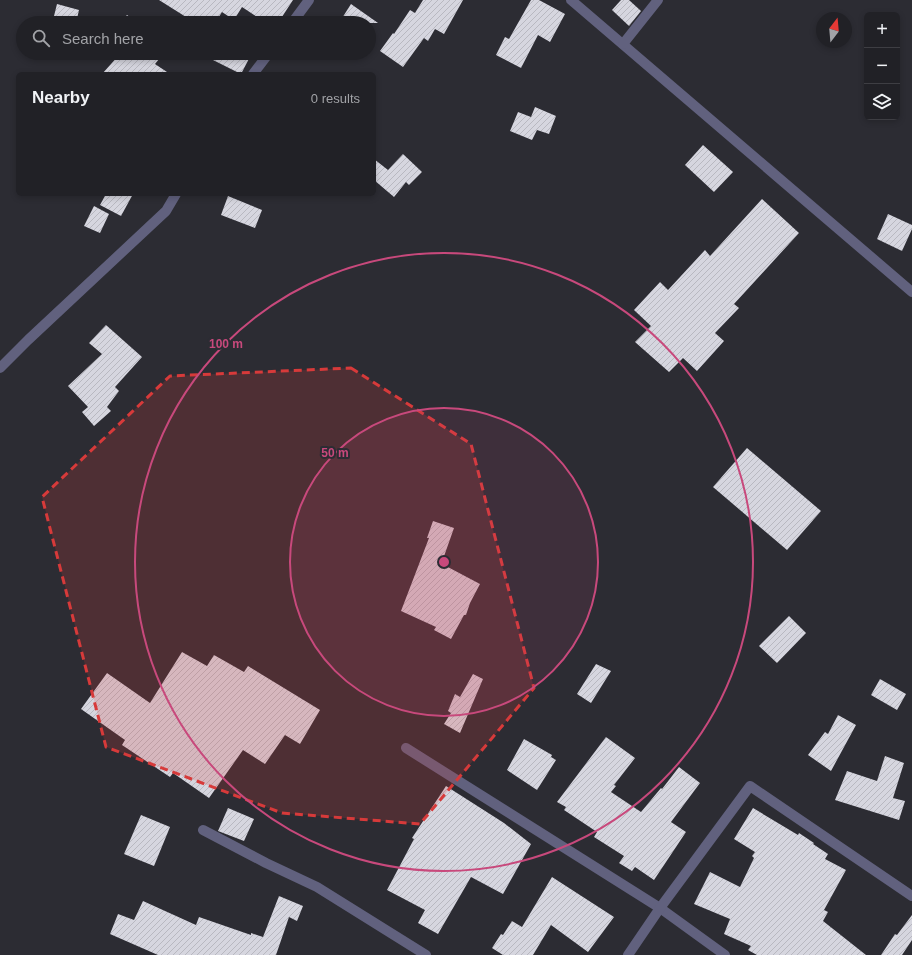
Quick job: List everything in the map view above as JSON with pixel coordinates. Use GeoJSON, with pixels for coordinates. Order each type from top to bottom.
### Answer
{"type":"FeatureCollection","features":[{"type":"Feature","properties":{"kind":"street"},"geometry":{"type":"LineString","coordinates":[[297,16],[309,0]]}},
{"type":"Feature","properties":{"kind":"street"},"geometry":{"type":"LineString","coordinates":[[570,0],[912,292]]}},
{"type":"Feature","properties":{"kind":"street"},"geometry":{"type":"LineString","coordinates":[[623,44],[658,0]]}},
{"type":"Feature","properties":{"kind":"street"},"geometry":{"type":"LineString","coordinates":[[255,72],[264,60]]}},
{"type":"Feature","properties":{"kind":"street"},"geometry":{"type":"LineString","coordinates":[[0,368],[166,211],[175,196]]}},
{"type":"Feature","properties":{"kind":"street"},"geometry":{"type":"LineString","coordinates":[[406,748],[660,908],[725,955]]}},
{"type":"Feature","properties":{"kind":"street"},"geometry":{"type":"LineString","coordinates":[[628,955],[660,908],[750,786],[912,896]]}},
{"type":"Feature","properties":{"kind":"street"},"geometry":{"type":"LineString","coordinates":[[203,830],[266,863],[317,887],[426,955]]}},
{"type":"Feature","properties":{"kind":"highlighted area"},"geometry":{"type":"Polygon","coordinates":[[[351,368],[471,444],[534,688],[420,824],[282,813],[106,747],[42,497],[170,376],[351,368]]]}},
{"type":"Feature","properties":{"kind":"building"},"geometry":{"type":"Polygon","coordinates":[[[159,0],[293,0],[283,16],[256,16],[242,7],[236,16],[228,16],[222,12],[219,16],[184,16],[159,0]]]}},
{"type":"Feature","properties":{"kind":"building"},"geometry":{"type":"Polygon","coordinates":[[[423,0],[463,0],[444,34],[435,29],[428,41],[424,38],[403,67],[380,51],[393,33],[394,34],[410,10],[415,13],[423,0]]]}},
{"type":"Feature","properties":{"kind":"building"},"geometry":{"type":"Polygon","coordinates":[[[531,0],[539,0],[565,14],[550,42],[538,35],[521,68],[496,55],[505,37],[509,39],[531,0]]]}},
{"type":"Feature","properties":{"kind":"building"},"geometry":{"type":"Polygon","coordinates":[[[621,0],[629,0],[641,11],[629,26],[612,10],[621,0]]]}},
{"type":"Feature","properties":{"kind":"building"},"geometry":{"type":"Polygon","coordinates":[[[57,4],[79,10],[78,16],[54,16],[57,4]]]}},
{"type":"Feature","properties":{"kind":"building"},"geometry":{"type":"Polygon","coordinates":[[[351,4],[368,16],[343,16],[351,4]]]}},
{"type":"Feature","properties":{"kind":"building"},"geometry":{"type":"Polygon","coordinates":[[[115,60],[158,60],[155,64],[167,72],[104,72],[115,60]]]}},
{"type":"Feature","properties":{"kind":"building"},"geometry":{"type":"Polygon","coordinates":[[[213,60],[248,60],[242,72],[237,72],[213,60]]]}},
{"type":"Feature","properties":{"kind":"building"},"geometry":{"type":"Polygon","coordinates":[[[535,107],[556,116],[549,134],[537,130],[532,140],[510,131],[518,112],[531,117],[535,107]]]}},
{"type":"Feature","properties":{"kind":"building"},"geometry":{"type":"Polygon","coordinates":[[[703,145],[733,172],[714,192],[685,165],[703,145]]]}},
{"type":"Feature","properties":{"kind":"building"},"geometry":{"type":"Polygon","coordinates":[[[403,154],[422,172],[409,185],[406,182],[394,197],[376,182],[376,161],[388,170],[403,154]]]}},
{"type":"Feature","properties":{"kind":"building"},"geometry":{"type":"Polygon","coordinates":[[[105,196],[132,196],[121,216],[100,205],[105,196]]]}},
{"type":"Feature","properties":{"kind":"building"},"geometry":{"type":"Polygon","coordinates":[[[228,196],[262,210],[255,228],[221,215],[228,196]]]}},
{"type":"Feature","properties":{"kind":"building"},"geometry":{"type":"Polygon","coordinates":[[[762,199],[799,233],[734,304],[739,308],[715,333],[724,341],[697,371],[683,358],[669,372],[635,342],[651,326],[634,310],[660,282],[668,290],[705,250],[710,256],[762,199]]]}},
{"type":"Feature","properties":{"kind":"building"},"geometry":{"type":"Polygon","coordinates":[[[94,206],[109,214],[100,233],[84,226],[94,206]]]}},
{"type":"Feature","properties":{"kind":"building"},"geometry":{"type":"Polygon","coordinates":[[[888,214],[912,225],[912,229],[902,251],[877,239],[888,214]]]}},
{"type":"Feature","properties":{"kind":"building"},"geometry":{"type":"Polygon","coordinates":[[[106,325],[142,357],[115,387],[119,391],[107,407],[111,411],[94,426],[82,412],[88,407],[68,386],[102,354],[89,343],[106,325]]]}},
{"type":"Feature","properties":{"kind":"building"},"geometry":{"type":"Polygon","coordinates":[[[747,448],[821,511],[787,550],[713,487],[747,448]]]}},
{"type":"Feature","properties":{"kind":"building"},"geometry":{"type":"Polygon","coordinates":[[[433,521],[454,528],[442,562],[445,563],[444,565],[480,584],[470,603],[466,615],[464,615],[451,639],[434,630],[436,627],[401,611],[429,538],[427,538],[433,521]]]}},
{"type":"Feature","properties":{"kind":"building"},"geometry":{"type":"Polygon","coordinates":[[[789,616],[806,633],[777,663],[759,646],[789,616]]]}},
{"type":"Feature","properties":{"kind":"building"},"geometry":{"type":"Polygon","coordinates":[[[182,652],[207,666],[214,655],[244,672],[248,666],[320,710],[300,744],[285,735],[265,764],[243,750],[209,798],[173,773],[170,777],[122,745],[125,740],[81,709],[107,673],[150,703],[182,652]]]}},
{"type":"Feature","properties":{"kind":"building"},"geometry":{"type":"Polygon","coordinates":[[[596,664],[611,671],[591,703],[577,694],[596,664]]]}},
{"type":"Feature","properties":{"kind":"building"},"geometry":{"type":"Polygon","coordinates":[[[473,674],[483,679],[460,733],[444,724],[451,713],[448,711],[455,694],[460,697],[473,674]]]}},
{"type":"Feature","properties":{"kind":"building"},"geometry":{"type":"Polygon","coordinates":[[[880,679],[906,694],[897,710],[871,695],[880,679]]]}},
{"type":"Feature","properties":{"kind":"building"},"geometry":{"type":"Polygon","coordinates":[[[838,715],[856,725],[831,771],[808,755],[825,732],[828,734],[838,715]]]}},
{"type":"Feature","properties":{"kind":"building"},"geometry":{"type":"Polygon","coordinates":[[[606,737],[635,758],[614,785],[616,786],[611,792],[641,812],[661,788],[662,789],[679,767],[700,783],[671,822],[686,832],[654,880],[635,867],[632,871],[619,863],[624,856],[594,837],[597,832],[564,810],[566,807],[557,802],[606,737]]]}},
{"type":"Feature","properties":{"kind":"building"},"geometry":{"type":"Polygon","coordinates":[[[524,739],[552,755],[551,757],[556,760],[537,790],[507,770],[524,739]]]}},
{"type":"Feature","properties":{"kind":"building"},"geometry":{"type":"Polygon","coordinates":[[[885,756],[904,763],[893,798],[905,801],[899,820],[835,800],[847,771],[877,781],[885,756]]]}},
{"type":"Feature","properties":{"kind":"building"},"geometry":{"type":"Polygon","coordinates":[[[446,786],[504,823],[531,844],[503,894],[471,877],[438,934],[418,923],[425,910],[387,890],[414,839],[412,838],[446,786]]]}},
{"type":"Feature","properties":{"kind":"building"},"geometry":{"type":"Polygon","coordinates":[[[228,808],[254,819],[244,841],[218,831],[228,808]]]}},
{"type":"Feature","properties":{"kind":"building"},"geometry":{"type":"Polygon","coordinates":[[[753,808],[798,835],[799,833],[814,843],[813,844],[828,854],[825,859],[846,870],[824,910],[828,912],[823,921],[866,955],[757,955],[748,950],[751,946],[724,934],[730,919],[694,904],[710,872],[740,887],[754,858],[752,856],[755,852],[734,839],[753,808]]]}},
{"type":"Feature","properties":{"kind":"building"},"geometry":{"type":"Polygon","coordinates":[[[141,815],[170,827],[154,866],[124,854],[141,815]]]}},
{"type":"Feature","properties":{"kind":"building"},"geometry":{"type":"Polygon","coordinates":[[[552,877],[614,917],[588,952],[551,925],[533,955],[503,955],[492,948],[512,921],[522,927],[552,877]]]}},
{"type":"Feature","properties":{"kind":"building"},"geometry":{"type":"Polygon","coordinates":[[[279,896],[303,906],[297,921],[289,917],[276,955],[158,955],[110,934],[118,914],[134,920],[143,901],[196,925],[199,917],[251,935],[251,933],[263,937],[279,896]]]}},
{"type":"Feature","properties":{"kind":"building"},"geometry":{"type":"Polygon","coordinates":[[[912,915],[912,940],[902,955],[881,955],[895,934],[897,935],[912,915]]]}}]}
